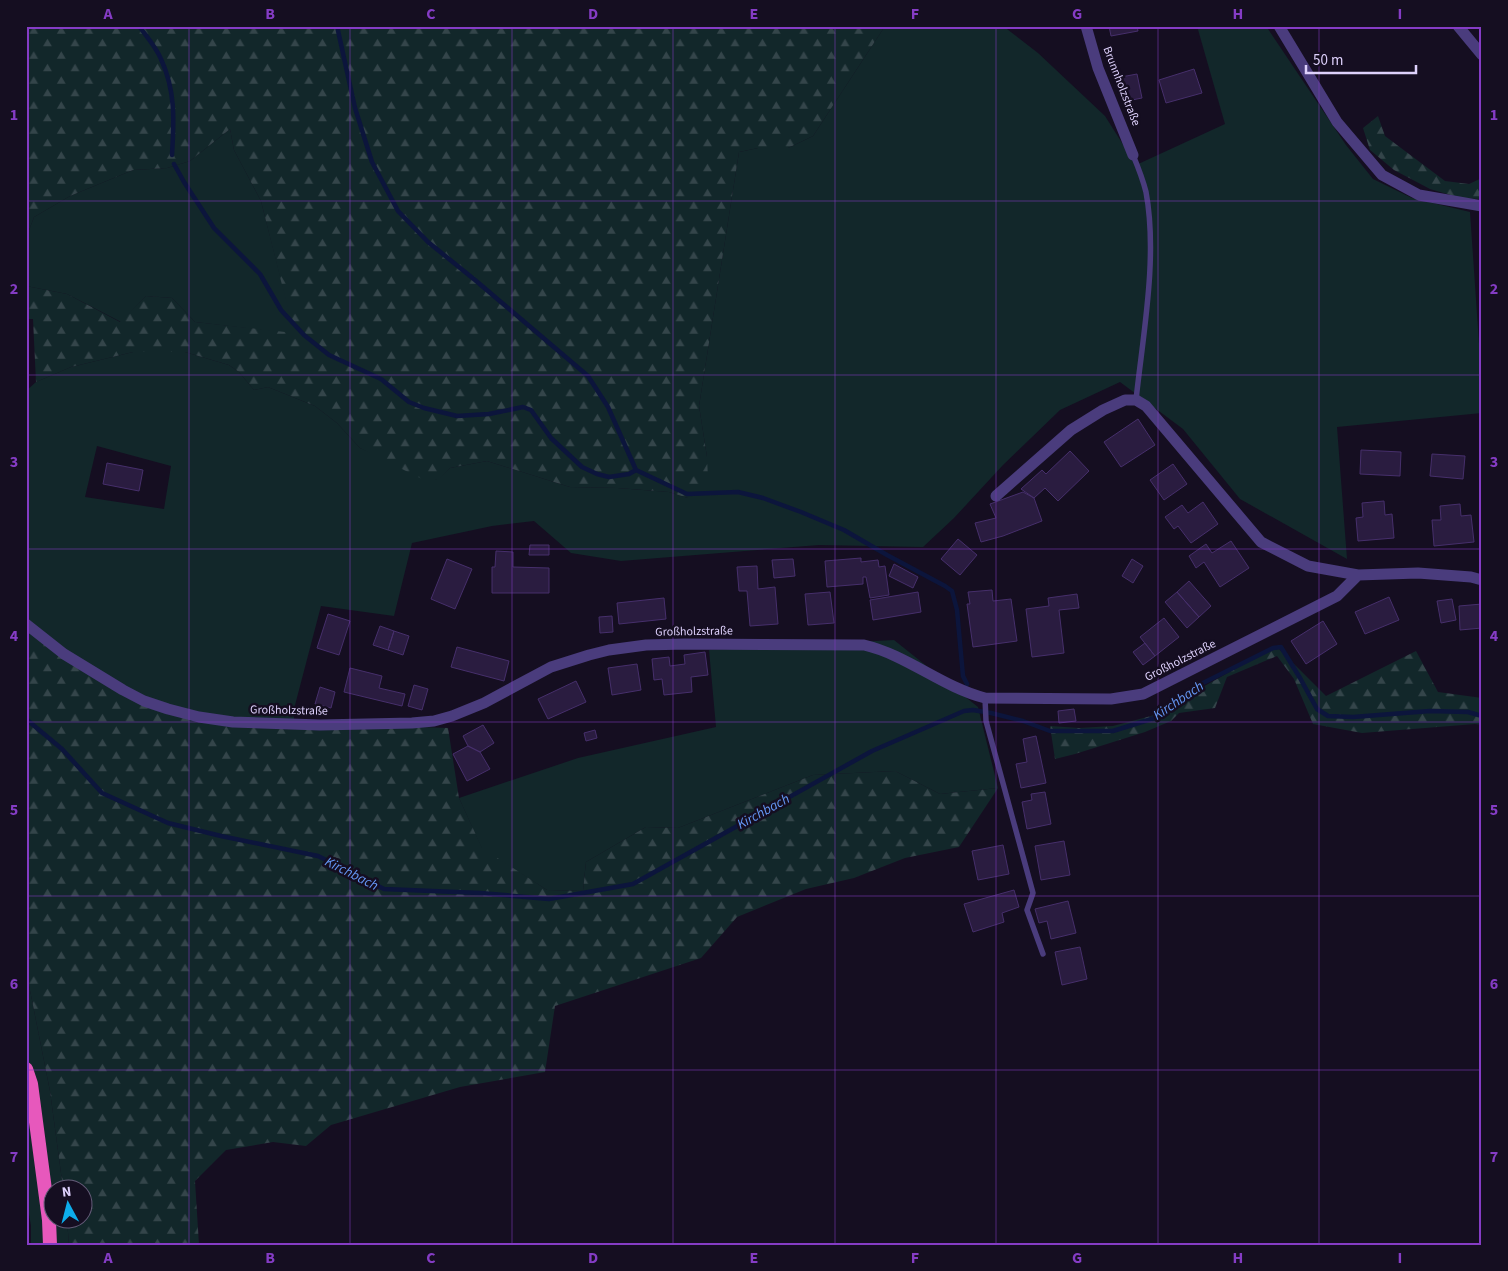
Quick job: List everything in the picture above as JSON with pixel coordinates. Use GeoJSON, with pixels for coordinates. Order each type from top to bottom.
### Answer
{"type":"FeatureCollection","features":[{"type":"Feature","properties":{"kind":"highway"},"geometry":{"type":"LineString","coordinates":[[26,1069],[30,1084],[48,1211],[50,1245]]}},
{"type":"Feature","properties":{"kind":"street","name":"Brunnholzstraße"},"geometry":{"type":"LineString","coordinates":[[1086,26],[1098,68],[1134,156]]}},
{"type":"Feature","properties":{"kind":"street"},"geometry":{"type":"LineString","coordinates":[[1279,26],[1337,122],[1382,175],[1419,195],[1482,206]]}},
{"type":"Feature","properties":{"kind":"street"},"geometry":{"type":"LineString","coordinates":[[1458,26],[1482,55]]}},
{"type":"Feature","properties":{"kind":"street"},"geometry":{"type":"LineString","coordinates":[[996,496],[1071,430],[1103,410],[1125,400],[1136,400],[1146,406],[1261,542],[1308,566],[1358,575],[1418,573],[1471,577],[1482,580]]}},
{"type":"Feature","properties":{"kind":"street","name":"Großholzstraße"},"geometry":{"type":"LineString","coordinates":[[26,624],[64,654],[144,701],[199,718],[233,722],[351,725],[434,720],[452,716],[484,702],[543,671],[570,661],[608,650],[646,645],[864,645],[881,649],[943,682],[972,695],[985,698],[1111,699],[1142,694],[1337,596],[1358,575]]}},
{"type":"Feature","properties":{"kind":"lane"},"geometry":{"type":"LineString","coordinates":[[1134,156],[1146,192],[1151,241],[1150,276],[1136,400]]}},
{"type":"Feature","properties":{"kind":"lane"},"geometry":{"type":"LineString","coordinates":[[985,698],[986,721],[1033,893],[1027,910],[1043,954]]}},
{"type":"Feature","properties":{"kind":"green space"},"geometry":{"type":"Polygon","coordinates":[[[26,26],[885,26],[813,136],[788,148],[758,148],[739,152],[699,406],[707,457],[708,479],[700,495],[688,498],[669,492],[570,487],[487,461],[450,468],[438,480],[422,479],[360,448],[337,423],[315,406],[268,387],[254,390],[239,372],[229,365],[185,352],[133,352],[71,367],[36,382],[33,319],[26,319],[26,286],[67,294],[120,322],[146,296],[172,298],[195,322],[294,333],[261,201],[234,150],[230,129],[190,161],[167,168],[133,170],[70,196],[34,217],[26,238],[26,26]]]}},
{"type":"Feature","properties":{"kind":"green space"},"geometry":{"type":"Polygon","coordinates":[[[885,26],[1003,26],[1038,53],[1105,116],[1136,165],[1225,124],[1197,26],[1266,26],[1346,145],[1373,179],[1412,198],[1470,212],[1482,387],[1482,413],[1337,427],[1347,559],[1240,499],[1183,429],[1120,382],[1060,410],[923,547],[819,545],[621,561],[571,553],[534,521],[492,526],[412,543],[394,616],[321,606],[294,709],[294,723],[229,725],[133,699],[26,628],[26,391],[36,382],[71,367],[133,352],[185,352],[229,365],[239,372],[254,390],[268,387],[315,406],[337,423],[360,448],[437,480],[450,468],[487,461],[570,487],[669,492],[688,498],[707,457],[699,406],[739,152],[758,148],[788,148],[813,136],[885,26]],[[97,446],[85,497],[164,509],[171,466],[97,446]]]}},
{"type":"Feature","properties":{"kind":"green space"},"geometry":{"type":"Polygon","coordinates":[[[1378,116],[1385,136],[1445,181],[1469,184],[1482,178],[1482,199],[1461,198],[1430,189],[1394,170],[1370,150],[1363,128],[1378,116]]]}},
{"type":"Feature","properties":{"kind":"green space"},"geometry":{"type":"Polygon","coordinates":[[[230,129],[234,150],[261,201],[295,334],[195,322],[172,298],[146,296],[121,322],[67,294],[26,286],[26,238],[34,217],[70,196],[133,170],[167,168],[190,161],[230,129]]]}},
{"type":"Feature","properties":{"kind":"green space"},"geometry":{"type":"Polygon","coordinates":[[[26,628],[133,699],[196,719],[448,728],[459,798],[482,848],[547,890],[583,891],[586,862],[646,827],[678,828],[813,775],[895,771],[940,794],[998,788],[959,847],[905,858],[854,878],[806,889],[737,917],[701,958],[555,1006],[545,1072],[460,1087],[331,1125],[306,1146],[273,1142],[226,1150],[195,1181],[199,1245],[69,1245],[68,1228],[92,1228],[92,1178],[62,1178],[50,1091],[26,970],[26,628]]]}},
{"type":"Feature","properties":{"kind":"green space"},"geometry":{"type":"Polygon","coordinates":[[[894,640],[978,707],[998,788],[940,794],[895,771],[813,775],[678,828],[646,827],[586,862],[583,891],[547,890],[482,849],[459,798],[578,758],[716,727],[709,650],[894,640]]]}},
{"type":"Feature","properties":{"kind":"green space"},"geometry":{"type":"Polygon","coordinates":[[[1276,646],[1326,696],[1416,651],[1438,692],[1482,698],[1482,725],[1362,733],[1313,724],[1294,679],[1277,656],[1227,677],[1215,708],[1179,713],[1171,721],[1145,732],[1055,759],[1050,726],[1079,728],[1113,726],[1151,716],[1276,646]]]}},
{"type":"Feature","properties":{"kind":"green space"},"geometry":{"type":"Polygon","coordinates":[[[26,970],[50,1091],[62,1178],[42,1178],[42,1228],[68,1228],[69,1245],[31,1245],[31,1226],[26,1196],[26,970]]]}},
{"type":"Feature","properties":{"kind":"building"},"geometry":{"type":"Polygon","coordinates":[[[1109,26],[1137,26],[1138,31],[1111,36],[1109,26]]]}},
{"type":"Feature","properties":{"kind":"building"},"geometry":{"type":"Polygon","coordinates":[[[1194,69],[1202,93],[1166,103],[1159,80],[1194,69]]]}},
{"type":"Feature","properties":{"kind":"building"},"geometry":{"type":"Polygon","coordinates":[[[1137,74],[1142,98],[1127,101],[1121,77],[1137,74]]]}},
{"type":"Feature","properties":{"kind":"building"},"geometry":{"type":"Polygon","coordinates":[[[1138,419],[1155,445],[1121,467],[1104,442],[1138,419]]]}},
{"type":"Feature","properties":{"kind":"building"},"geometry":{"type":"Polygon","coordinates":[[[1361,450],[1401,452],[1400,476],[1360,474],[1361,450]]]}},
{"type":"Feature","properties":{"kind":"building"},"geometry":{"type":"Polygon","coordinates":[[[1070,451],[1089,471],[1058,501],[1045,488],[1034,498],[1021,489],[1042,470],[1046,474],[1070,451]]]}},
{"type":"Feature","properties":{"kind":"building"},"geometry":{"type":"Polygon","coordinates":[[[1432,454],[1465,456],[1463,479],[1430,476],[1432,454]]]}},
{"type":"Feature","properties":{"kind":"building"},"geometry":{"type":"Polygon","coordinates":[[[107,463],[143,470],[139,491],[103,484],[107,463]]]}},
{"type":"Feature","properties":{"kind":"building"},"geometry":{"type":"Polygon","coordinates":[[[1173,464],[1187,484],[1164,500],[1150,480],[1173,464]]]}},
{"type":"Feature","properties":{"kind":"building"},"geometry":{"type":"Polygon","coordinates":[[[1023,492],[1034,498],[1042,521],[981,542],[975,523],[996,518],[990,504],[1023,492]]]}},
{"type":"Feature","properties":{"kind":"building"},"geometry":{"type":"Polygon","coordinates":[[[1384,501],[1385,515],[1392,514],[1394,538],[1358,541],[1356,518],[1363,517],[1362,503],[1384,501]]]}},
{"type":"Feature","properties":{"kind":"building"},"geometry":{"type":"Polygon","coordinates":[[[1203,502],[1218,524],[1191,543],[1178,526],[1174,529],[1165,517],[1182,505],[1188,513],[1203,502]]]}},
{"type":"Feature","properties":{"kind":"building"},"geometry":{"type":"Polygon","coordinates":[[[1460,504],[1461,516],[1471,515],[1474,542],[1434,546],[1432,520],[1441,520],[1440,506],[1460,504]]]}},
{"type":"Feature","properties":{"kind":"building"},"geometry":{"type":"Polygon","coordinates":[[[958,539],[977,555],[960,575],[941,559],[958,539]]]}},
{"type":"Feature","properties":{"kind":"building"},"geometry":{"type":"Polygon","coordinates":[[[1231,541],[1249,568],[1220,587],[1204,562],[1196,568],[1189,556],[1206,544],[1212,553],[1231,541]]]}},
{"type":"Feature","properties":{"kind":"building"},"geometry":{"type":"Polygon","coordinates":[[[530,545],[549,545],[549,555],[529,555],[530,545]]]}},
{"type":"Feature","properties":{"kind":"building"},"geometry":{"type":"Polygon","coordinates":[[[496,551],[513,552],[513,567],[549,568],[549,593],[492,593],[492,567],[495,567],[496,551]]]}},
{"type":"Feature","properties":{"kind":"building"},"geometry":{"type":"Polygon","coordinates":[[[861,558],[861,562],[878,560],[879,567],[885,566],[889,595],[870,598],[866,577],[863,577],[863,584],[827,587],[825,561],[861,558]]]}},
{"type":"Feature","properties":{"kind":"building"},"geometry":{"type":"Polygon","coordinates":[[[447,559],[472,569],[455,609],[431,599],[447,559]]]}},
{"type":"Feature","properties":{"kind":"building"},"geometry":{"type":"Polygon","coordinates":[[[793,559],[795,576],[774,578],[772,560],[793,559]]]}},
{"type":"Feature","properties":{"kind":"building"},"geometry":{"type":"Polygon","coordinates":[[[1132,559],[1143,566],[1133,583],[1122,576],[1132,559]]]}},
{"type":"Feature","properties":{"kind":"building"},"geometry":{"type":"Polygon","coordinates":[[[894,564],[918,577],[913,588],[889,576],[894,564]]]}},
{"type":"Feature","properties":{"kind":"building"},"geometry":{"type":"Polygon","coordinates":[[[757,566],[758,589],[775,587],[778,624],[750,626],[747,591],[739,591],[737,567],[757,566]]]}},
{"type":"Feature","properties":{"kind":"building"},"geometry":{"type":"Polygon","coordinates":[[[1189,581],[1211,606],[1199,617],[1177,592],[1189,581]]]}},
{"type":"Feature","properties":{"kind":"building"},"geometry":{"type":"Polygon","coordinates":[[[992,590],[993,601],[1011,599],[1017,641],[973,647],[967,604],[970,604],[968,592],[992,590]]]}},
{"type":"Feature","properties":{"kind":"building"},"geometry":{"type":"Polygon","coordinates":[[[830,592],[834,623],[808,625],[805,594],[830,592]]]}},
{"type":"Feature","properties":{"kind":"building"},"geometry":{"type":"Polygon","coordinates":[[[918,592],[921,612],[873,620],[870,600],[918,592]]]}},
{"type":"Feature","properties":{"kind":"building"},"geometry":{"type":"Polygon","coordinates":[[[1177,592],[1199,617],[1187,628],[1165,602],[1177,592]]]}},
{"type":"Feature","properties":{"kind":"building"},"geometry":{"type":"Polygon","coordinates":[[[1077,594],[1079,608],[1059,610],[1064,653],[1032,657],[1026,609],[1049,606],[1048,598],[1077,594]]]}},
{"type":"Feature","properties":{"kind":"building"},"geometry":{"type":"Polygon","coordinates":[[[1389,597],[1399,620],[1365,634],[1355,612],[1389,597]]]}},
{"type":"Feature","properties":{"kind":"building"},"geometry":{"type":"Polygon","coordinates":[[[664,598],[666,619],[619,624],[617,603],[664,598]]]}},
{"type":"Feature","properties":{"kind":"building"},"geometry":{"type":"Polygon","coordinates":[[[1452,599],[1456,620],[1441,623],[1437,601],[1452,599]]]}},
{"type":"Feature","properties":{"kind":"building"},"geometry":{"type":"Polygon","coordinates":[[[1482,604],[1482,628],[1460,630],[1459,606],[1482,604]]]}},
{"type":"Feature","properties":{"kind":"building"},"geometry":{"type":"Polygon","coordinates":[[[328,614],[350,621],[339,655],[317,648],[328,614]]]}},
{"type":"Feature","properties":{"kind":"building"},"geometry":{"type":"Polygon","coordinates":[[[612,616],[613,632],[600,633],[599,617],[612,616]]]}},
{"type":"Feature","properties":{"kind":"building"},"geometry":{"type":"Polygon","coordinates":[[[1164,618],[1179,637],[1155,656],[1140,637],[1164,618]]]}},
{"type":"Feature","properties":{"kind":"building"},"geometry":{"type":"Polygon","coordinates":[[[1323,621],[1337,644],[1306,664],[1291,641],[1323,621]]]}},
{"type":"Feature","properties":{"kind":"building"},"geometry":{"type":"Polygon","coordinates":[[[380,626],[394,631],[388,650],[373,645],[380,626]]]}},
{"type":"Feature","properties":{"kind":"building"},"geometry":{"type":"Polygon","coordinates":[[[394,631],[409,636],[403,655],[388,650],[394,631]]]}},
{"type":"Feature","properties":{"kind":"building"},"geometry":{"type":"Polygon","coordinates":[[[1145,643],[1155,656],[1143,665],[1133,652],[1145,643]]]}},
{"type":"Feature","properties":{"kind":"building"},"geometry":{"type":"Polygon","coordinates":[[[457,647],[509,661],[504,681],[451,667],[457,647]]]}},
{"type":"Feature","properties":{"kind":"building"},"geometry":{"type":"Polygon","coordinates":[[[705,652],[708,675],[691,677],[692,692],[664,695],[662,679],[654,680],[652,659],[669,657],[670,666],[685,664],[684,655],[705,652]]]}},
{"type":"Feature","properties":{"kind":"building"},"geometry":{"type":"Polygon","coordinates":[[[637,664],[641,690],[612,695],[608,668],[637,664]]]}},
{"type":"Feature","properties":{"kind":"building"},"geometry":{"type":"Polygon","coordinates":[[[350,668],[382,676],[379,688],[405,694],[402,706],[344,692],[350,668]]]}},
{"type":"Feature","properties":{"kind":"building"},"geometry":{"type":"Polygon","coordinates":[[[576,681],[586,702],[548,719],[538,699],[576,681]]]}},
{"type":"Feature","properties":{"kind":"building"},"geometry":{"type":"Polygon","coordinates":[[[414,685],[428,689],[422,710],[408,706],[414,685]]]}},
{"type":"Feature","properties":{"kind":"building"},"geometry":{"type":"Polygon","coordinates":[[[320,687],[335,692],[331,708],[315,704],[320,687]]]}},
{"type":"Feature","properties":{"kind":"building"},"geometry":{"type":"Polygon","coordinates":[[[1074,709],[1076,721],[1059,723],[1058,711],[1074,709]]]}},
{"type":"Feature","properties":{"kind":"building"},"geometry":{"type":"Polygon","coordinates":[[[483,725],[494,743],[480,752],[468,746],[463,736],[483,725]]]}},
{"type":"Feature","properties":{"kind":"building"},"geometry":{"type":"Polygon","coordinates":[[[595,730],[597,738],[586,741],[584,733],[595,730]]]}},
{"type":"Feature","properties":{"kind":"building"},"geometry":{"type":"Polygon","coordinates":[[[1036,736],[1046,783],[1021,788],[1016,764],[1027,762],[1023,739],[1036,736]]]}},
{"type":"Feature","properties":{"kind":"building"},"geometry":{"type":"Polygon","coordinates":[[[468,746],[480,752],[490,769],[467,781],[453,754],[468,746]]]}},
{"type":"Feature","properties":{"kind":"building"},"geometry":{"type":"Polygon","coordinates":[[[1045,792],[1051,824],[1027,829],[1022,802],[1032,800],[1031,794],[1045,792]]]}},
{"type":"Feature","properties":{"kind":"building"},"geometry":{"type":"Polygon","coordinates":[[[1064,841],[1070,875],[1041,880],[1035,846],[1064,841]]]}},
{"type":"Feature","properties":{"kind":"building"},"geometry":{"type":"Polygon","coordinates":[[[1003,845],[1009,874],[978,880],[972,851],[1003,845]]]}},
{"type":"Feature","properties":{"kind":"building"},"geometry":{"type":"Polygon","coordinates":[[[1014,890],[1019,907],[1002,913],[1004,922],[973,932],[964,904],[1014,890]]]}},
{"type":"Feature","properties":{"kind":"building"},"geometry":{"type":"Polygon","coordinates":[[[1068,901],[1076,933],[1051,939],[1047,921],[1039,923],[1035,909],[1068,901]]]}},
{"type":"Feature","properties":{"kind":"building"},"geometry":{"type":"Polygon","coordinates":[[[1080,947],[1087,979],[1062,985],[1055,952],[1080,947]]]}},
{"type":"Feature","properties":{"kind":"waterway"},"geometry":{"type":"LineString","coordinates":[[139,26],[159,55],[166,71],[173,107],[172,155]]}},
{"type":"Feature","properties":{"kind":"waterway"},"geometry":{"type":"LineString","coordinates":[[337,26],[355,108],[372,162],[398,211],[428,242],[588,376],[608,407],[636,470],[687,494],[738,492],[763,498],[801,512],[844,530],[945,586],[952,591],[957,610],[963,676],[967,684]]}},
{"type":"Feature","properties":{"kind":"waterway"},"geometry":{"type":"LineString","coordinates":[[174,164],[214,228],[260,274],[281,310],[304,335],[329,355],[381,379],[409,402],[424,408],[457,416],[489,414],[523,407],[531,410],[551,438],[582,467],[609,477],[629,474],[636,470]]}},
{"type":"Feature","properties":{"kind":"waterway","name":"Kirchbach"},"geometry":{"type":"LineString","coordinates":[[26,719],[62,749],[102,793],[168,823],[318,856],[384,889],[480,893],[549,899],[633,884],[872,751],[964,711],[973,710],[991,713],[1023,721],[1050,731],[1113,731],[1158,717],[1195,687],[1273,648],[1281,647],[1317,709],[1328,716],[1353,717],[1430,711],[1468,712],[1482,716]]}}]}
